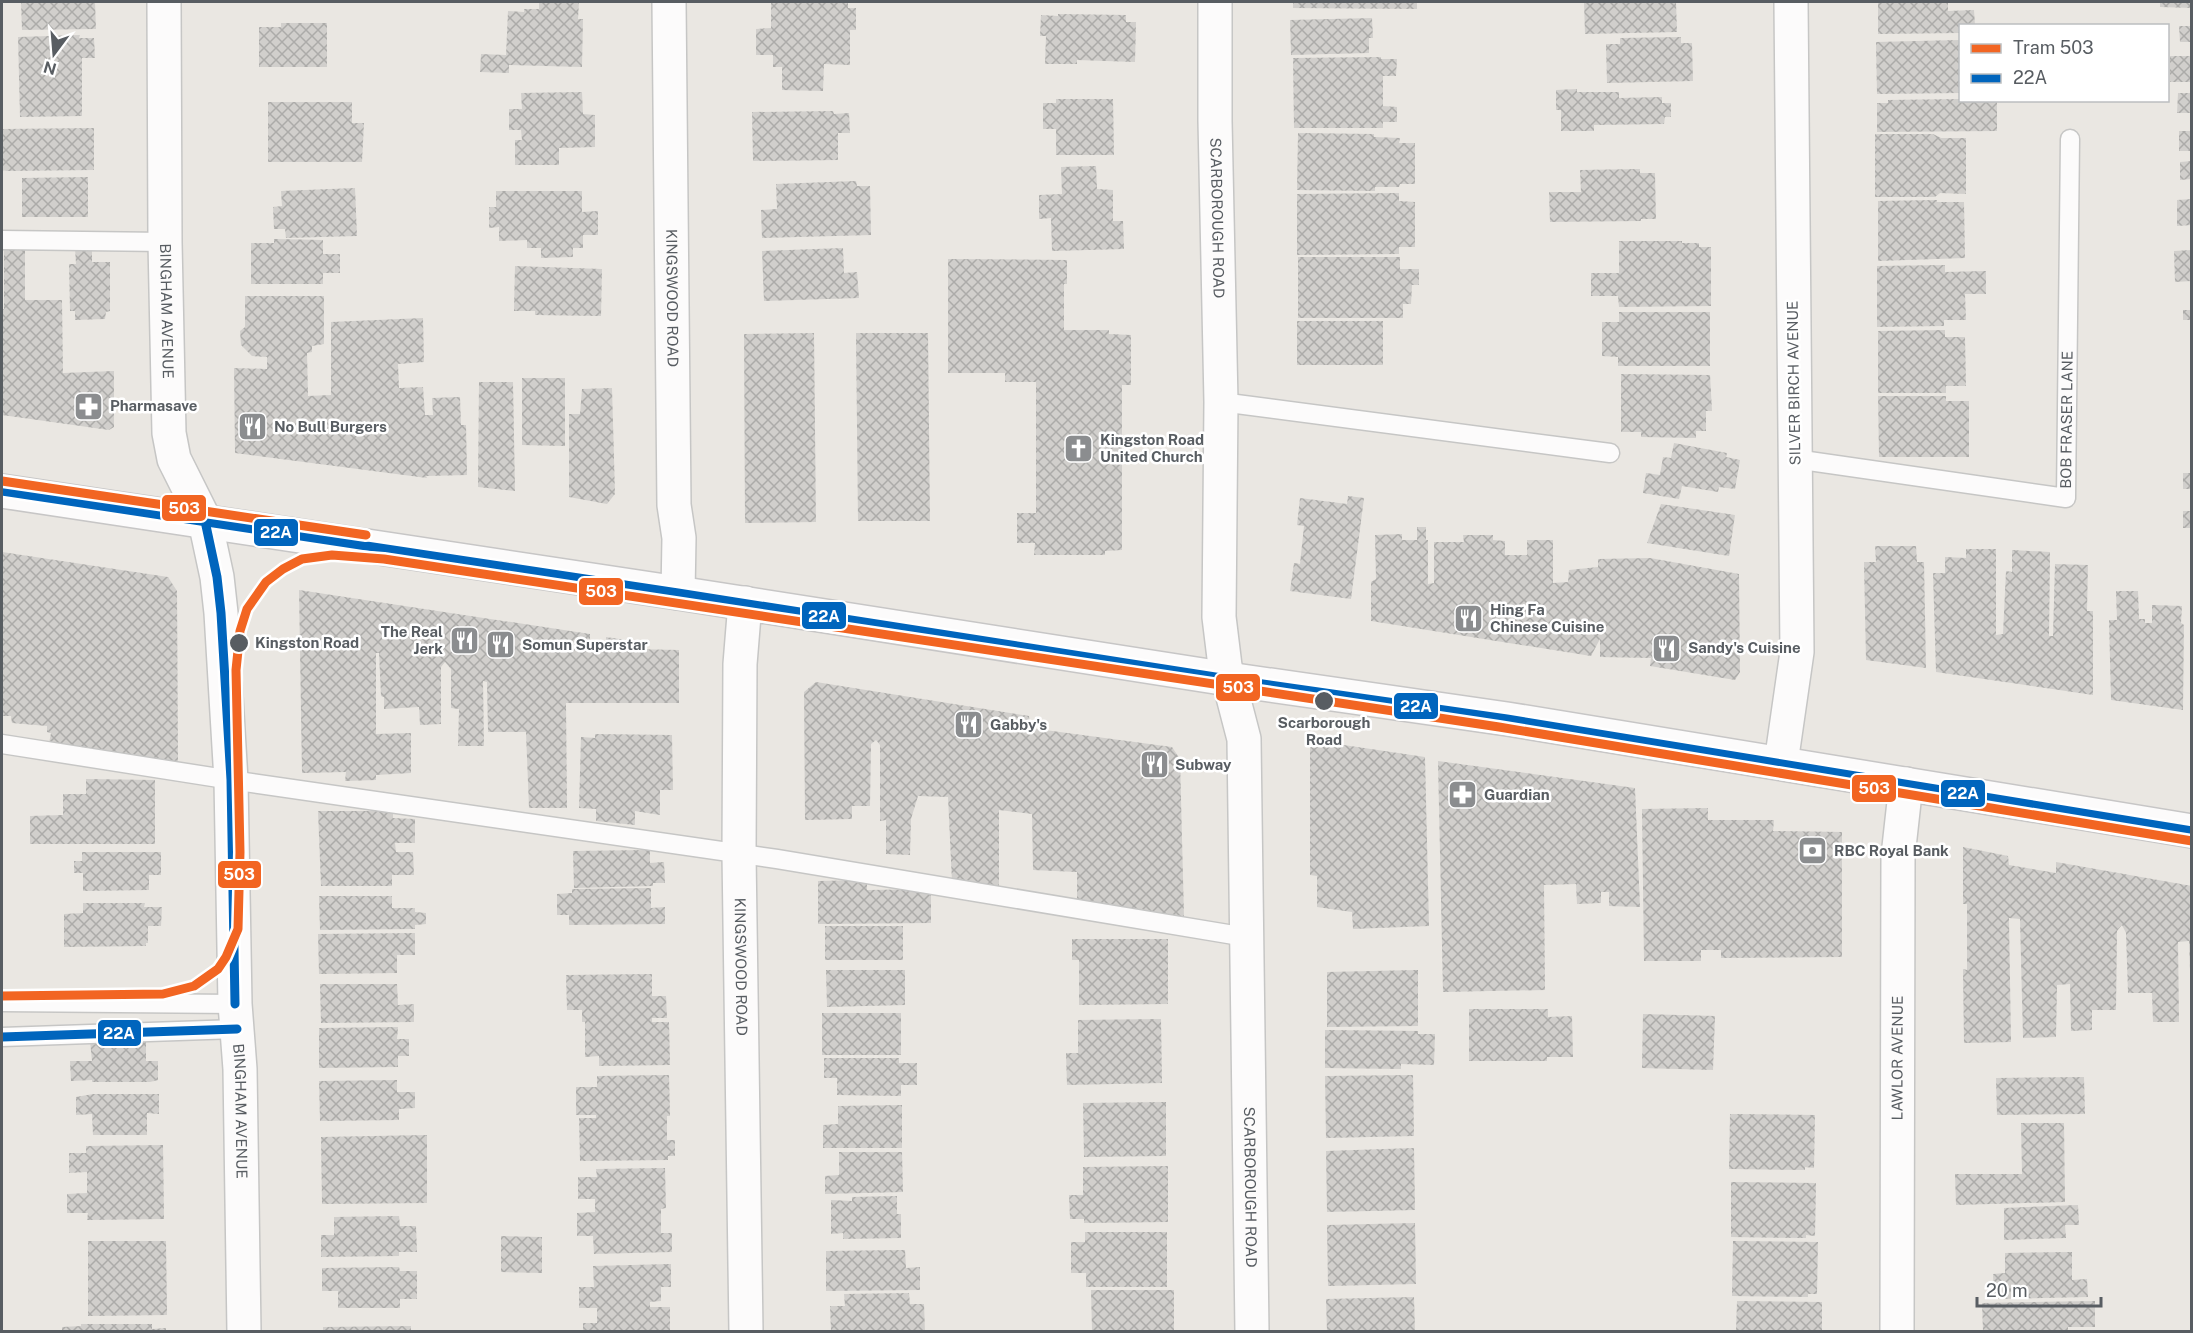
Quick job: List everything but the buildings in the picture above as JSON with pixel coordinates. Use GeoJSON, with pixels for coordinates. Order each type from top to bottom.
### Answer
{"type":"FeatureCollection","features":[{"type":"Feature","properties":{"kind":"street","name":"BINGHAM AVENUE"},"geometry":{"type":"LineString","coordinates":[[164,2],[165,242],[170,433],[174,459],[205,521],[217,577],[221,613],[231,780],[236,1017],[240,1081],[244,1332]]}},
{"type":"Feature","properties":{"kind":"street","name":"KINGSWOOD ROAD"},"geometry":{"type":"LineString","coordinates":[[669,2],[674,505],[679,538],[678,593]]}},
{"type":"Feature","properties":{"kind":"street","name":"SCARBOROUGH ROAD"},"geometry":{"type":"LineString","coordinates":[[1215,2],[1215,132],[1221,402],[1220,617],[1224,666],[1244,739],[1252,1332]]}},
{"type":"Feature","properties":{"kind":"street","name":"SILVER BIRCH AVENUE"},"geometry":{"type":"LineString","coordinates":[[1781,763],[1797,652],[1791,2]]}},
{"type":"Feature","properties":{"kind":"street"},"geometry":{"type":"LineString","coordinates":[[2,490],[1228,679],[1507,719],[2192,831]]}},
{"type":"Feature","properties":{"kind":"street","name":"KINGSWOOD ROAD"},"geometry":{"type":"LineString","coordinates":[[745,603],[740,664],[739,854],[746,1332]]}},
{"type":"Feature","properties":{"kind":"street","name":"LAWLOR AVENUE"},"geometry":{"type":"LineString","coordinates":[[1897,1332],[1898,856],[1906,784]]}},
{"type":"Feature","properties":{"kind":"lane","name":"BOB FRASER LANE"},"geometry":{"type":"LineString","coordinates":[[1795,459],[2066,498],[2070,139]]}},
{"type":"Feature","properties":{"kind":"lane"},"geometry":{"type":"LineString","coordinates":[[2,240],[165,242]]}},
{"type":"Feature","properties":{"kind":"lane"},"geometry":{"type":"LineString","coordinates":[[1221,402],[1610,453]]}},
{"type":"Feature","properties":{"kind":"lane"},"geometry":{"type":"LineString","coordinates":[[2,744],[231,780],[739,854],[1246,937]]}},
{"type":"Feature","properties":{"kind":"lane"},"geometry":{"type":"LineString","coordinates":[[2,1002],[236,1017]]}},
{"type":"Feature","properties":{"kind":"lane"},"geometry":{"type":"LineString","coordinates":[[2,1037],[236,1017]]}},
{"type":"Feature","properties":{"kind":"tram line","name":"503"},"geometry":{"type":"LineString","coordinates":[[2,481],[366,535]]}},
{"type":"Feature","properties":{"kind":"tram line","name":"503"},"geometry":{"type":"LineString","coordinates":[[2,996],[163,994],[194,986],[218,969],[238,929],[240,852],[236,670],[240,631],[247,609],[266,582],[283,569],[302,559],[332,555],[384,559],[1499,727],[2192,841]]}},
{"type":"Feature","properties":{"kind":"transit line","name":"22A"},"geometry":{"type":"LineString","coordinates":[[2,491],[1228,679],[1507,719],[2192,831]]}},
{"type":"Feature","properties":{"kind":"transit line","name":"22A"},"geometry":{"type":"LineString","coordinates":[[205,521],[217,577],[221,613],[231,780],[235,1004]]}},
{"type":"Feature","properties":{"kind":"transit line","name":"22A"},"geometry":{"type":"LineString","coordinates":[[2,1037],[237,1029]]}},
{"type":"Feature","properties":{"kind":"place","name":"Pharmasave"},"geometry":{"type":"Point","coordinates":[89,406]}},
{"type":"Feature","properties":{"kind":"place","name":"No Bull Burgers"},"geometry":{"type":"Point","coordinates":[253,427]}},
{"type":"Feature","properties":{"kind":"place","name":"Kingston Road United Church"},"geometry":{"type":"Point","coordinates":[1079,449]}},
{"type":"Feature","properties":{"kind":"place","name":"Hing Fa Chinese Cuisine"},"geometry":{"type":"Point","coordinates":[1469,619]}},
{"type":"Feature","properties":{"kind":"place","name":"The Real Jerk"},"geometry":{"type":"Point","coordinates":[464,641]}},
{"type":"Feature","properties":{"kind":"place","name":"Kingston Road"},"geometry":{"type":"Point","coordinates":[239,643]}},
{"type":"Feature","properties":{"kind":"place","name":"Somun Superstar"},"geometry":{"type":"Point","coordinates":[501,645]}},
{"type":"Feature","properties":{"kind":"place","name":"Sandy's Cuisine"},"geometry":{"type":"Point","coordinates":[1667,648]}},
{"type":"Feature","properties":{"kind":"place","name":"Scarborough Road"},"geometry":{"type":"Point","coordinates":[1324,701]}},
{"type":"Feature","properties":{"kind":"place","name":"Gabby's"},"geometry":{"type":"Point","coordinates":[969,725]}},
{"type":"Feature","properties":{"kind":"place","name":"Subway"},"geometry":{"type":"Point","coordinates":[1154,765]}},
{"type":"Feature","properties":{"kind":"place","name":"Guardian"},"geometry":{"type":"Point","coordinates":[1463,795]}},
{"type":"Feature","properties":{"kind":"place","name":"RBC Royal Bank"},"geometry":{"type":"Point","coordinates":[1813,851]}}]}
